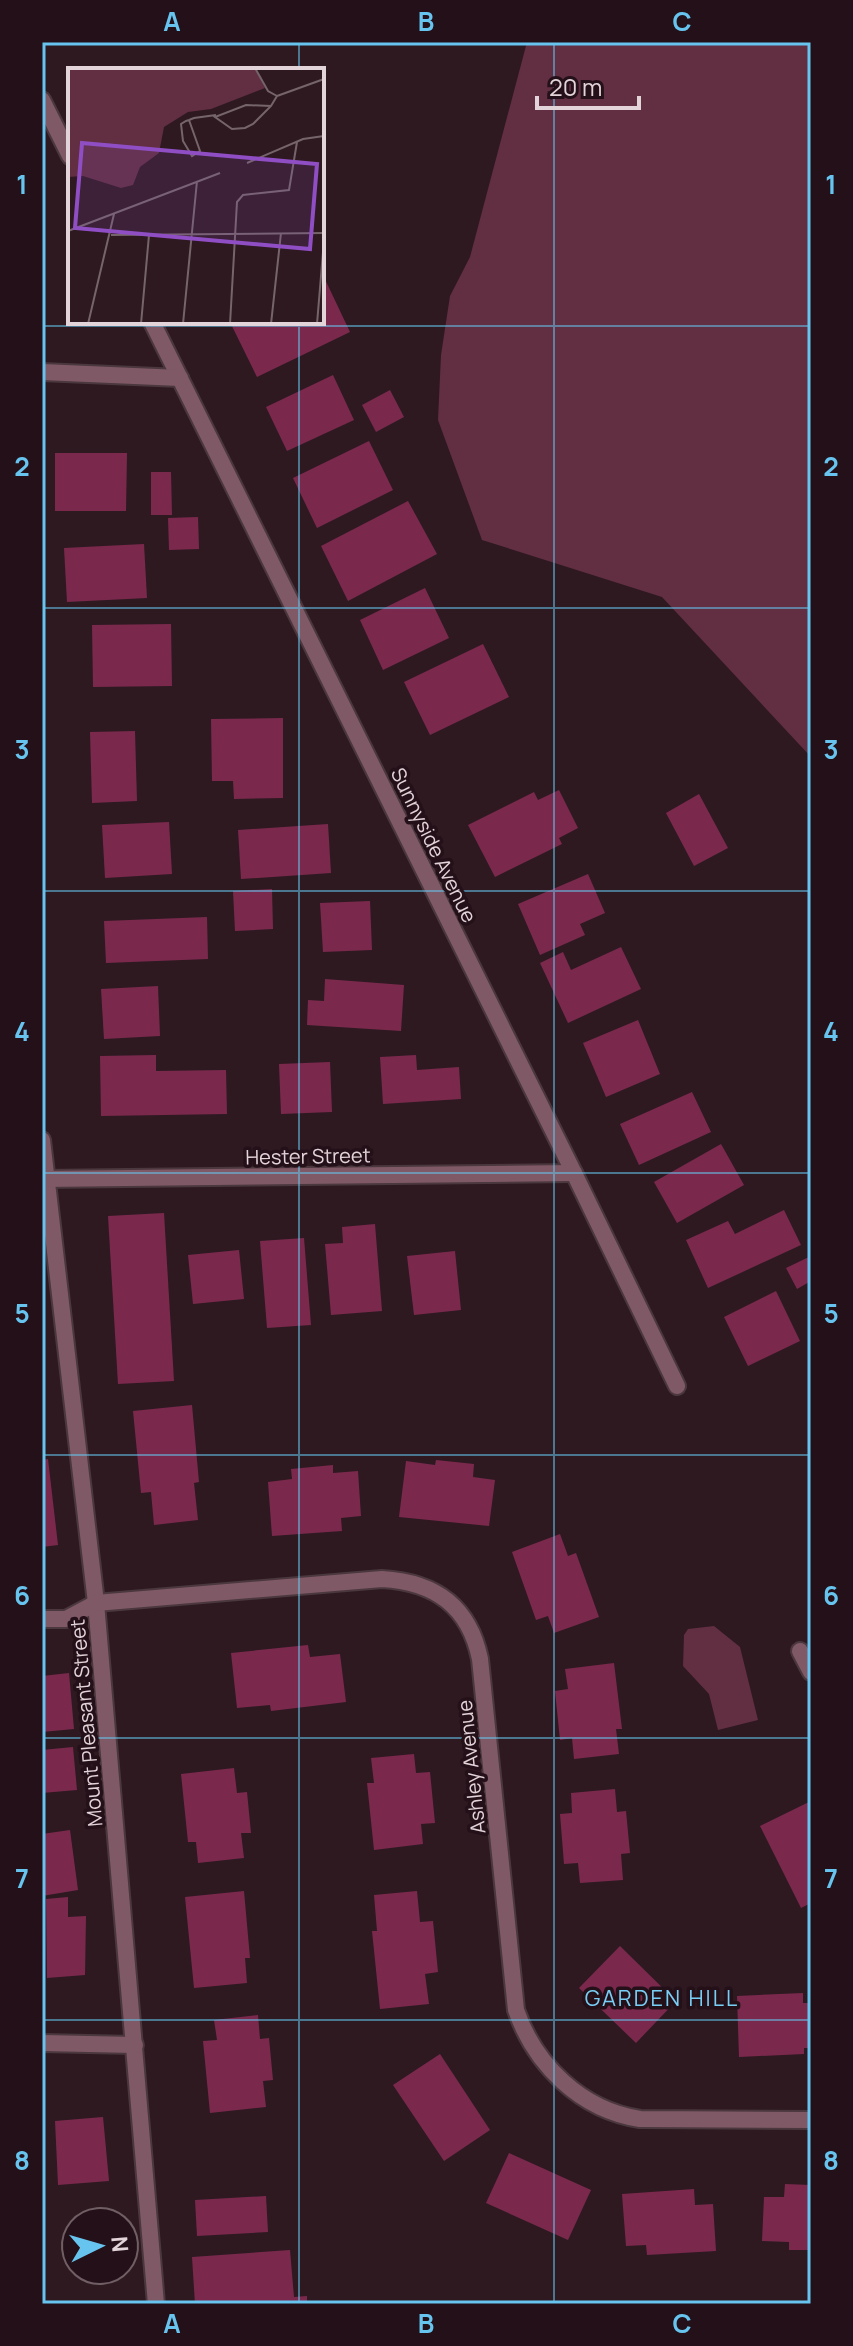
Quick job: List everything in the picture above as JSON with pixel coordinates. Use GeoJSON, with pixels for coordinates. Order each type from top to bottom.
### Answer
{"type":"FeatureCollection","features":[{"type":"Feature","properties":{"kind":"street"},"geometry":{"type":"LineString","coordinates":[[42,100],[68,152]]}},
{"type":"Feature","properties":{"kind":"street","name":"Sunnyside Avenue"},"geometry":{"type":"LineString","coordinates":[[153,324],[677,1386]]}},
{"type":"Feature","properties":{"kind":"street"},"geometry":{"type":"LineString","coordinates":[[42,372],[180,378]]}},
{"type":"Feature","properties":{"kind":"street","name":"Mount Pleasant Street"},"geometry":{"type":"LineString","coordinates":[[42,1140],[44,1179],[96,1603],[156,2304]]}},
{"type":"Feature","properties":{"kind":"street","name":"Hester Street"},"geometry":{"type":"LineString","coordinates":[[44,1179],[574,1173]]}},
{"type":"Feature","properties":{"kind":"street","name":"Ashley Avenue"},"geometry":{"type":"LineString","coordinates":[[42,1619],[66,1619],[96,1603],[382,1579],[407,1581],[448,1600],[464,1617],[475,1637],[480,1659],[516,2010],[524,2035],[537,2054],[553,2072],[586,2099],[622,2116],[640,2119],[811,2120]]}},
{"type":"Feature","properties":{"kind":"street"},"geometry":{"type":"LineString","coordinates":[[800,1651],[811,1672]]}},
{"type":"Feature","properties":{"kind":"street"},"geometry":{"type":"LineString","coordinates":[[42,2043],[135,2045]]}},
{"type":"Feature","properties":{"kind":"shaded area"},"geometry":{"type":"Polygon","coordinates":[[[527,42],[811,42],[811,757],[662,597],[482,540],[438,420],[441,355],[450,296],[470,257],[527,42]]]}},
{"type":"Feature","properties":{"kind":"shaded area"},"geometry":{"type":"Polygon","coordinates":[[[714,1626],[740,1647],[758,1720],[718,1730],[709,1694],[683,1666],[684,1635],[688,1629],[714,1626]]]}},
{"type":"Feature","properties":{"kind":"building"},"geometry":{"type":"Polygon","coordinates":[[[324,277],[350,332],[257,377],[231,324],[324,324],[324,277]]]}},
{"type":"Feature","properties":{"kind":"building"},"geometry":{"type":"Polygon","coordinates":[[[333,375],[354,420],[287,451],[266,407],[333,375]]]}},
{"type":"Feature","properties":{"kind":"building"},"geometry":{"type":"Polygon","coordinates":[[[390,390],[404,417],[376,432],[362,405],[390,390]]]}},
{"type":"Feature","properties":{"kind":"building"},"geometry":{"type":"Polygon","coordinates":[[[369,441],[393,490],[317,528],[293,478],[369,441]]]}},
{"type":"Feature","properties":{"kind":"building"},"geometry":{"type":"Polygon","coordinates":[[[55,453],[127,453],[126,511],[55,511],[55,453]]]}},
{"type":"Feature","properties":{"kind":"building"},"geometry":{"type":"Polygon","coordinates":[[[151,472],[171,472],[172,515],[151,515],[151,472]]]}},
{"type":"Feature","properties":{"kind":"building"},"geometry":{"type":"Polygon","coordinates":[[[408,501],[437,554],[348,601],[321,546],[408,501]]]}},
{"type":"Feature","properties":{"kind":"building"},"geometry":{"type":"Polygon","coordinates":[[[198,517],[199,549],[169,550],[168,518],[198,517]]]}},
{"type":"Feature","properties":{"kind":"building"},"geometry":{"type":"Polygon","coordinates":[[[144,544],[147,598],[67,602],[64,548],[144,544]]]}},
{"type":"Feature","properties":{"kind":"building"},"geometry":{"type":"Polygon","coordinates":[[[425,588],[449,638],[383,670],[360,620],[425,588]]]}},
{"type":"Feature","properties":{"kind":"building"},"geometry":{"type":"Polygon","coordinates":[[[171,624],[172,686],[93,687],[92,625],[171,624]]]}},
{"type":"Feature","properties":{"kind":"building"},"geometry":{"type":"Polygon","coordinates":[[[483,644],[509,697],[430,735],[404,682],[483,644]]]}},
{"type":"Feature","properties":{"kind":"building"},"geometry":{"type":"Polygon","coordinates":[[[283,718],[283,798],[234,799],[233,781],[212,781],[211,719],[283,718]]]}},
{"type":"Feature","properties":{"kind":"building"},"geometry":{"type":"Polygon","coordinates":[[[135,731],[137,801],[92,803],[90,732],[135,731]]]}},
{"type":"Feature","properties":{"kind":"building"},"geometry":{"type":"Polygon","coordinates":[[[559,790],[578,828],[559,838],[562,844],[495,877],[468,825],[534,792],[538,800],[559,790]]]}},
{"type":"Feature","properties":{"kind":"building"},"geometry":{"type":"Polygon","coordinates":[[[699,794],[728,848],[694,866],[666,813],[699,794]]]}},
{"type":"Feature","properties":{"kind":"building"},"geometry":{"type":"Polygon","coordinates":[[[169,822],[172,874],[105,878],[102,825],[169,822]]]}},
{"type":"Feature","properties":{"kind":"building"},"geometry":{"type":"Polygon","coordinates":[[[328,824],[331,873],[241,879],[238,830],[328,824]]]}},
{"type":"Feature","properties":{"kind":"building"},"geometry":{"type":"Polygon","coordinates":[[[588,874],[605,913],[580,924],[585,935],[540,955],[518,904],[588,874]]]}},
{"type":"Feature","properties":{"kind":"building"},"geometry":{"type":"Polygon","coordinates":[[[272,889],[273,929],[235,931],[233,891],[272,889]]]}},
{"type":"Feature","properties":{"kind":"building"},"geometry":{"type":"Polygon","coordinates":[[[370,901],[372,950],[323,952],[320,903],[370,901]]]}},
{"type":"Feature","properties":{"kind":"building"},"geometry":{"type":"Polygon","coordinates":[[[207,917],[208,959],[106,963],[104,921],[207,917]]]}},
{"type":"Feature","properties":{"kind":"building"},"geometry":{"type":"Polygon","coordinates":[[[621,947],[641,989],[568,1023],[540,963],[563,952],[571,970],[621,947]]]}},
{"type":"Feature","properties":{"kind":"building"},"geometry":{"type":"Polygon","coordinates":[[[325,979],[404,985],[401,1031],[307,1025],[308,1000],[324,1001],[325,979]]]}},
{"type":"Feature","properties":{"kind":"building"},"geometry":{"type":"Polygon","coordinates":[[[158,986],[160,1036],[104,1039],[101,989],[158,986]]]}},
{"type":"Feature","properties":{"kind":"building"},"geometry":{"type":"Polygon","coordinates":[[[638,1020],[660,1074],[606,1097],[583,1043],[638,1020]]]}},
{"type":"Feature","properties":{"kind":"building"},"geometry":{"type":"Polygon","coordinates":[[[156,1055],[156,1071],[226,1070],[227,1114],[101,1116],[100,1056],[156,1055]]]}},
{"type":"Feature","properties":{"kind":"building"},"geometry":{"type":"Polygon","coordinates":[[[416,1055],[417,1070],[459,1067],[461,1099],[383,1104],[380,1057],[416,1055]]]}},
{"type":"Feature","properties":{"kind":"building"},"geometry":{"type":"Polygon","coordinates":[[[330,1062],[332,1112],[281,1114],[279,1064],[330,1062]]]}},
{"type":"Feature","properties":{"kind":"building"},"geometry":{"type":"Polygon","coordinates":[[[692,1092],[711,1132],[639,1165],[620,1124],[692,1092]]]}},
{"type":"Feature","properties":{"kind":"building"},"geometry":{"type":"Polygon","coordinates":[[[721,1144],[744,1185],[677,1223],[654,1182],[721,1144]]]}},
{"type":"Feature","properties":{"kind":"building"},"geometry":{"type":"Polygon","coordinates":[[[784,1210],[801,1245],[708,1288],[686,1240],[728,1221],[735,1234],[784,1210]]]}},
{"type":"Feature","properties":{"kind":"building"},"geometry":{"type":"Polygon","coordinates":[[[164,1213],[174,1381],[118,1384],[108,1216],[164,1213]]]}},
{"type":"Feature","properties":{"kind":"building"},"geometry":{"type":"Polygon","coordinates":[[[375,1224],[382,1311],[331,1315],[325,1244],[343,1243],[342,1227],[375,1224]]]}},
{"type":"Feature","properties":{"kind":"building"},"geometry":{"type":"Polygon","coordinates":[[[304,1238],[311,1325],[267,1328],[260,1241],[304,1238]]]}},
{"type":"Feature","properties":{"kind":"building"},"geometry":{"type":"Polygon","coordinates":[[[239,1250],[244,1299],[193,1304],[188,1255],[239,1250]]]}},
{"type":"Feature","properties":{"kind":"building"},"geometry":{"type":"Polygon","coordinates":[[[455,1251],[461,1310],[414,1315],[407,1256],[455,1251]]]}},
{"type":"Feature","properties":{"kind":"building"},"geometry":{"type":"Polygon","coordinates":[[[811,1256],[811,1281],[797,1289],[786,1268],[811,1256]]]}},
{"type":"Feature","properties":{"kind":"building"},"geometry":{"type":"Polygon","coordinates":[[[776,1291],[800,1341],[748,1366],[724,1317],[776,1291]]]}},
{"type":"Feature","properties":{"kind":"building"},"geometry":{"type":"Polygon","coordinates":[[[192,1405],[199,1482],[194,1483],[198,1520],[154,1525],[151,1492],[141,1493],[133,1411],[192,1405]]]}},
{"type":"Feature","properties":{"kind":"building"},"geometry":{"type":"Polygon","coordinates":[[[48,1459],[58,1545],[42,1547],[42,1460],[48,1459]]]}},
{"type":"Feature","properties":{"kind":"building"},"geometry":{"type":"Polygon","coordinates":[[[436,1460],[474,1464],[473,1477],[495,1480],[489,1526],[399,1517],[406,1461],[435,1465],[436,1460]]]}},
{"type":"Feature","properties":{"kind":"building"},"geometry":{"type":"Polygon","coordinates":[[[333,1465],[333,1473],[358,1471],[361,1516],[341,1518],[342,1531],[272,1536],[268,1482],[292,1479],[291,1469],[333,1465]]]}},
{"type":"Feature","properties":{"kind":"building"},"geometry":{"type":"Polygon","coordinates":[[[560,1534],[568,1556],[576,1553],[599,1617],[554,1633],[548,1616],[536,1620],[512,1552],[560,1534]]]}},
{"type":"Feature","properties":{"kind":"building"},"geometry":{"type":"Polygon","coordinates":[[[308,1645],[310,1657],[340,1654],[346,1702],[271,1711],[270,1705],[237,1708],[231,1653],[308,1645]]]}},
{"type":"Feature","properties":{"kind":"building"},"geometry":{"type":"Polygon","coordinates":[[[614,1663],[622,1729],[616,1729],[619,1754],[574,1759],[572,1738],[560,1740],[555,1691],[568,1689],[565,1669],[614,1663]]]}},
{"type":"Feature","properties":{"kind":"building"},"geometry":{"type":"Polygon","coordinates":[[[69,1673],[74,1729],[42,1732],[42,1676],[69,1673]]]}},
{"type":"Feature","properties":{"kind":"building"},"geometry":{"type":"Polygon","coordinates":[[[73,1747],[77,1790],[42,1793],[42,1750],[73,1747]]]}},
{"type":"Feature","properties":{"kind":"building"},"geometry":{"type":"Polygon","coordinates":[[[414,1754],[416,1773],[430,1772],[435,1823],[421,1824],[423,1844],[374,1850],[367,1783],[374,1783],[371,1758],[414,1754]]]}},
{"type":"Feature","properties":{"kind":"building"},"geometry":{"type":"Polygon","coordinates":[[[234,1768],[237,1793],[247,1792],[251,1833],[241,1833],[244,1858],[198,1863],[196,1842],[188,1842],[181,1774],[234,1768]]]}},
{"type":"Feature","properties":{"kind":"building"},"geometry":{"type":"Polygon","coordinates":[[[615,1789],[617,1812],[626,1811],[630,1853],[621,1854],[623,1880],[580,1883],[578,1863],[564,1864],[560,1814],[572,1813],[571,1793],[615,1789]]]}},
{"type":"Feature","properties":{"kind":"building"},"geometry":{"type":"Polygon","coordinates":[[[809,1802],[811,1903],[801,1908],[760,1826],[809,1802]]]}},
{"type":"Feature","properties":{"kind":"building"},"geometry":{"type":"Polygon","coordinates":[[[70,1830],[78,1890],[42,1896],[42,1834],[70,1830]]]}},
{"type":"Feature","properties":{"kind":"building"},"geometry":{"type":"Polygon","coordinates":[[[244,1891],[250,1958],[245,1958],[247,1983],[194,1988],[185,1897],[244,1891]]]}},
{"type":"Feature","properties":{"kind":"building"},"geometry":{"type":"Polygon","coordinates":[[[417,1891],[420,1922],[433,1921],[438,1972],[425,1974],[429,2004],[380,2009],[372,1931],[377,1931],[374,1895],[417,1891]]]}},
{"type":"Feature","properties":{"kind":"building"},"geometry":{"type":"Polygon","coordinates":[[[68,1897],[68,1917],[86,1916],[85,1975],[47,1978],[46,1899],[68,1897]]]}},
{"type":"Feature","properties":{"kind":"building"},"geometry":{"type":"Polygon","coordinates":[[[620,1946],[676,2001],[636,2043],[579,1988],[620,1946]]]}},
{"type":"Feature","properties":{"kind":"building"},"geometry":{"type":"Polygon","coordinates":[[[803,1993],[803,2003],[811,2003],[811,2048],[804,2048],[804,2054],[739,2057],[737,1996],[803,1993]]]}},
{"type":"Feature","properties":{"kind":"building"},"geometry":{"type":"Polygon","coordinates":[[[258,2015],[260,2039],[269,2038],[273,2080],[263,2081],[266,2107],[210,2113],[203,2041],[217,2040],[214,2020],[258,2015]]]}},
{"type":"Feature","properties":{"kind":"building"},"geometry":{"type":"Polygon","coordinates":[[[440,2054],[490,2130],[444,2161],[393,2085],[440,2054]]]}},
{"type":"Feature","properties":{"kind":"building"},"geometry":{"type":"Polygon","coordinates":[[[103,2117],[109,2181],[58,2185],[55,2121],[103,2117]]]}},
{"type":"Feature","properties":{"kind":"building"},"geometry":{"type":"Polygon","coordinates":[[[509,2153],[591,2190],[568,2240],[486,2203],[509,2153]]]}},
{"type":"Feature","properties":{"kind":"building"},"geometry":{"type":"Polygon","coordinates":[[[785,2184],[811,2185],[811,2250],[789,2250],[789,2242],[762,2241],[764,2197],[784,2197],[785,2184]]]}},
{"type":"Feature","properties":{"kind":"building"},"geometry":{"type":"Polygon","coordinates":[[[694,2189],[695,2205],[713,2204],[716,2251],[647,2255],[646,2245],[626,2246],[622,2194],[694,2189]]]}},
{"type":"Feature","properties":{"kind":"building"},"geometry":{"type":"Polygon","coordinates":[[[266,2196],[268,2232],[197,2236],[195,2200],[266,2196]]]}},
{"type":"Feature","properties":{"kind":"building"},"geometry":{"type":"Polygon","coordinates":[[[290,2250],[294,2297],[307,2296],[307,2304],[195,2304],[192,2257],[290,2250]]]}},
{"type":"Feature","properties":{"kind":"district","name":"GARDEN HILL"},"geometry":{"type":"Point","coordinates":[662,1998]}}]}
